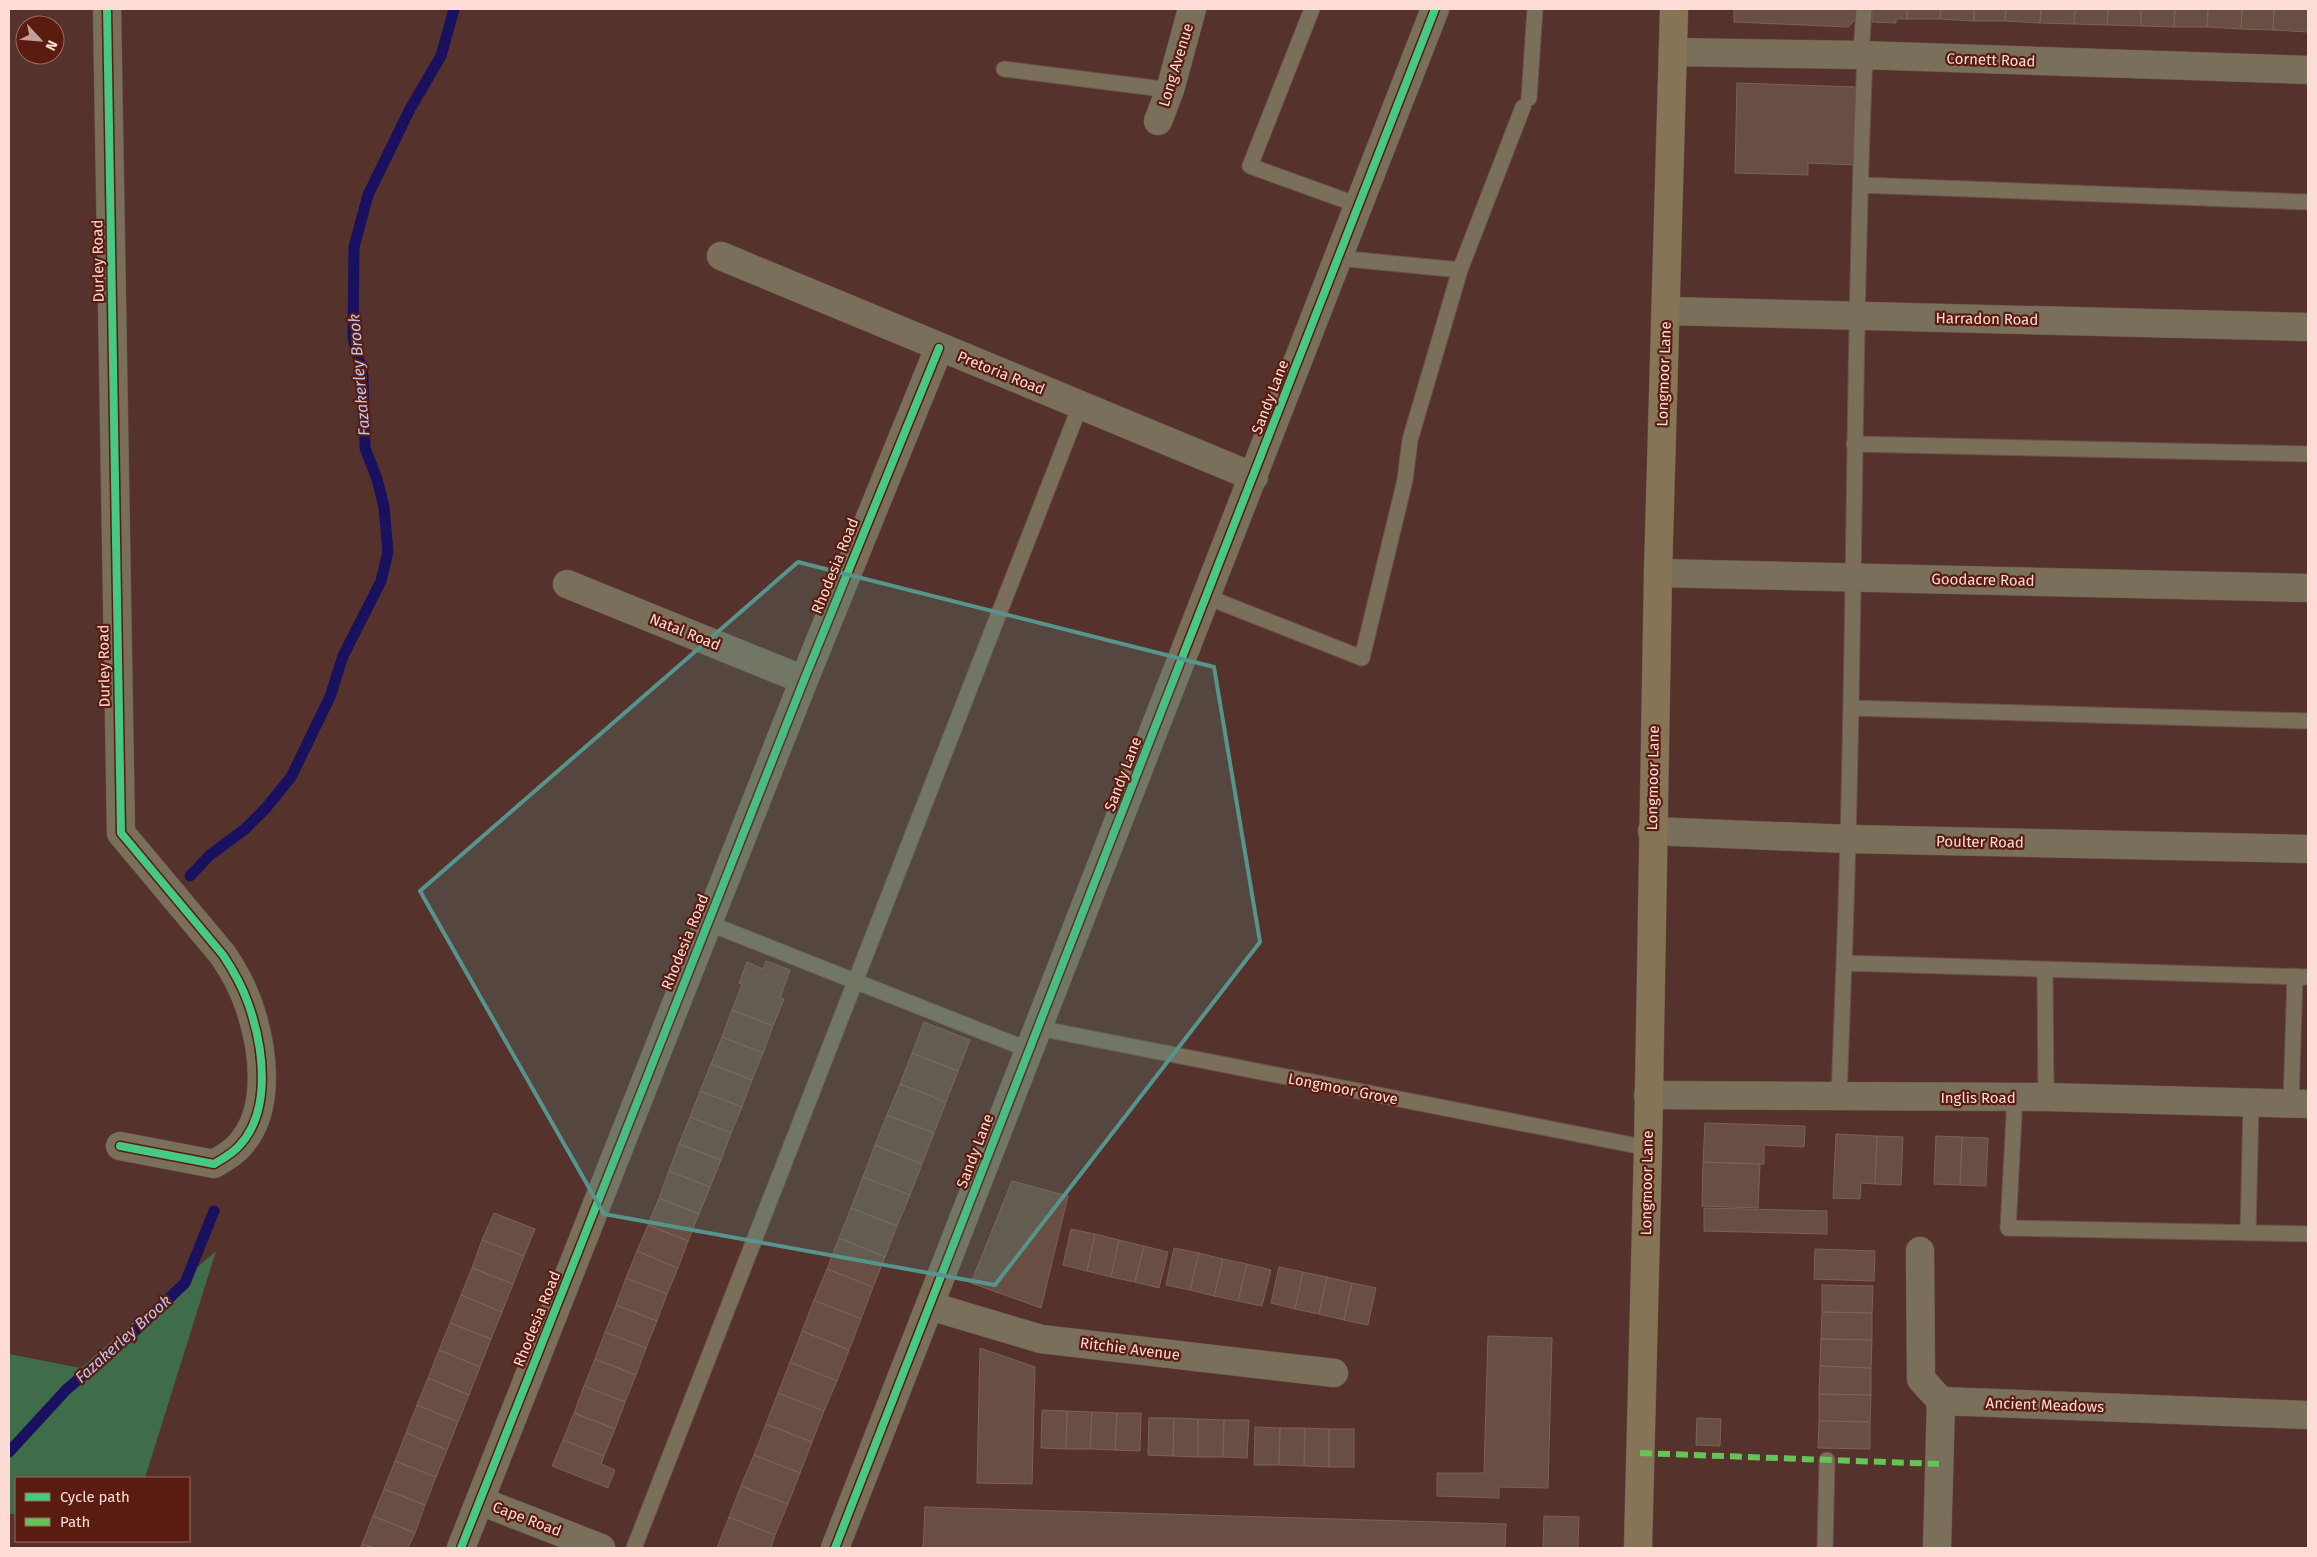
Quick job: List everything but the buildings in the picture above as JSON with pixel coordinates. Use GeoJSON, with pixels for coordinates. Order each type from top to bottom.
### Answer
{"type":"FeatureCollection","features":[{"type":"Feature","properties":{"kind":"main road","name":"Longmoor Lane"},"geometry":{"type":"LineString","coordinates":[[1638,1548],[1648,1148],[1652,831],[1658,573],[1674,9]]}},
{"type":"Feature","properties":{"kind":"street","name":"Durley Road"},"geometry":{"type":"LineString","coordinates":[[107,9],[121,833],[223,955],[237,977],[255,1026],[260,1054],[261,1082],[258,1111],[251,1130],[239,1146],[214,1164],[120,1146]]}},
{"type":"Feature","properties":{"kind":"street","name":"Long Avenue"},"geometry":{"type":"LineString","coordinates":[[1158,121],[1170,90],[1192,9]]}},
{"type":"Feature","properties":{"kind":"street","name":"Sandy Lane"},"geometry":{"type":"LineString","coordinates":[[835,1548],[1435,9]]}},
{"type":"Feature","properties":{"kind":"street","name":"Cornett Road"},"geometry":{"type":"LineString","coordinates":[[1673,52],[1863,55],[2308,70]]}},
{"type":"Feature","properties":{"kind":"street","name":"Pretoria Road"},"geometry":{"type":"LineString","coordinates":[[720,256],[1254,477]]}},
{"type":"Feature","properties":{"kind":"street","name":"Harradon Road"},"geometry":{"type":"LineString","coordinates":[[1666,311],[2308,327]]}},
{"type":"Feature","properties":{"kind":"street","name":"Rhodesia Road"},"geometry":{"type":"LineString","coordinates":[[461,1548],[804,680],[939,348]]}},
{"type":"Feature","properties":{"kind":"street","name":"Goodacre Road"},"geometry":{"type":"LineString","coordinates":[[1658,573],[2308,588]]}},
{"type":"Feature","properties":{"kind":"street","name":"Natal Road"},"geometry":{"type":"LineString","coordinates":[[567,584],[804,680]]}},
{"type":"Feature","properties":{"kind":"street","name":"Poulter Road"},"geometry":{"type":"LineString","coordinates":[[1652,831],[1849,839],[2308,849]]}},
{"type":"Feature","properties":{"kind":"street","name":"Inglis Road"},"geometry":{"type":"LineString","coordinates":[[1648,1094],[2046,1097],[2300,1103]]}},
{"type":"Feature","properties":{"kind":"street"},"geometry":{"type":"LineString","coordinates":[[1920,1251],[1921,1379],[1941,1401],[1937,1548]]}},
{"type":"Feature","properties":{"kind":"street","name":"Ritchie Avenue"},"geometry":{"type":"LineString","coordinates":[[930,1306],[1041,1339],[1334,1373]]}},
{"type":"Feature","properties":{"kind":"street","name":"Ancient Meadows"},"geometry":{"type":"LineString","coordinates":[[1941,1401],[2308,1415]]}},
{"type":"Feature","properties":{"kind":"street","name":"Cape Road"},"geometry":{"type":"LineString","coordinates":[[480,1501],[601,1548]]}},
{"type":"Feature","properties":{"kind":"lane"},"geometry":{"type":"LineString","coordinates":[[1312,9],[1250,166],[1358,205]]}},
{"type":"Feature","properties":{"kind":"lane"},"geometry":{"type":"LineString","coordinates":[[1207,597],[1362,658],[1405,480],[1410,440],[1460,270],[1526,103],[1535,9]]}},
{"type":"Feature","properties":{"kind":"lane"},"geometry":{"type":"LineString","coordinates":[[1839,1096],[1849,839],[1854,444],[1864,9]]}},
{"type":"Feature","properties":{"kind":"lane"},"geometry":{"type":"LineString","coordinates":[[1004,70],[1170,90]]}},
{"type":"Feature","properties":{"kind":"lane"},"geometry":{"type":"LineString","coordinates":[[1861,185],[2308,202]]}},
{"type":"Feature","properties":{"kind":"lane"},"geometry":{"type":"LineString","coordinates":[[1338,258],[1460,270]]}},
{"type":"Feature","properties":{"kind":"lane"},"geometry":{"type":"LineString","coordinates":[[634,1548],[1080,406]]}},
{"type":"Feature","properties":{"kind":"lane"},"geometry":{"type":"LineString","coordinates":[[1854,444],[2308,454]]}},
{"type":"Feature","properties":{"kind":"lane"},"geometry":{"type":"LineString","coordinates":[[1850,708],[2308,721]]}},
{"type":"Feature","properties":{"kind":"lane","name":"Longmoor Grove"},"geometry":{"type":"LineString","coordinates":[[708,923],[855,981],[1033,1039],[1648,1148]]}},
{"type":"Feature","properties":{"kind":"lane"},"geometry":{"type":"LineString","coordinates":[[1844,963],[2302,976],[2300,1103]]}},
{"type":"Feature","properties":{"kind":"lane"},"geometry":{"type":"LineString","coordinates":[[2045,970],[2046,1097]]}},
{"type":"Feature","properties":{"kind":"lane"},"geometry":{"type":"LineString","coordinates":[[2015,1098],[2008,1228],[2308,1234]]}},
{"type":"Feature","properties":{"kind":"lane"},"geometry":{"type":"LineString","coordinates":[[2248,1233],[2251,1102]]}},
{"type":"Feature","properties":{"kind":"lane"},"geometry":{"type":"LineString","coordinates":[[1825,1548],[1827,1460]]}},
{"type":"Feature","properties":{"kind":"highlighted area"},"geometry":{"type":"Polygon","coordinates":[[[798,562],[1214,667],[1260,942],[995,1285],[604,1214],[420,891],[798,562]]]}},
{"type":"Feature","properties":{"kind":"green space"},"geometry":{"type":"Polygon","coordinates":[[[216,1251],[145,1477],[15,1477],[15,1514],[9,1514],[9,1354],[81,1368],[216,1251]]]}},
{"type":"Feature","properties":{"kind":"waterway","name":"Fazakerley Brook"},"geometry":{"type":"LineString","coordinates":[[190,876],[210,855],[245,829],[266,808],[291,777],[330,697],[343,656],[381,581],[388,552],[384,507],[377,479],[365,448],[363,375],[353,338],[354,247],[368,195],[410,109],[441,56],[454,9]]}},
{"type":"Feature","properties":{"kind":"waterway","name":"Fazakerley Brook"},"geometry":{"type":"LineString","coordinates":[[9,1452],[66,1390],[138,1328],[185,1283],[214,1211]]}},
{"type":"Feature","properties":{"kind":"marked path"},"geometry":{"type":"LineString","coordinates":[[1640,1453],[1939,1464]]}},
{"type":"Feature","properties":{"kind":"cycle path"},"geometry":{"type":"LineString","coordinates":[[107,9],[121,833],[223,955],[234,972],[246,997],[258,1038],[262,1077],[261,1096],[257,1114],[250,1131],[236,1149],[214,1164],[120,1146]]}},
{"type":"Feature","properties":{"kind":"cycle path"},"geometry":{"type":"LineString","coordinates":[[835,1548],[1435,9]]}},
{"type":"Feature","properties":{"kind":"cycle path"},"geometry":{"type":"LineString","coordinates":[[461,1548],[804,680],[939,348]]}}]}
